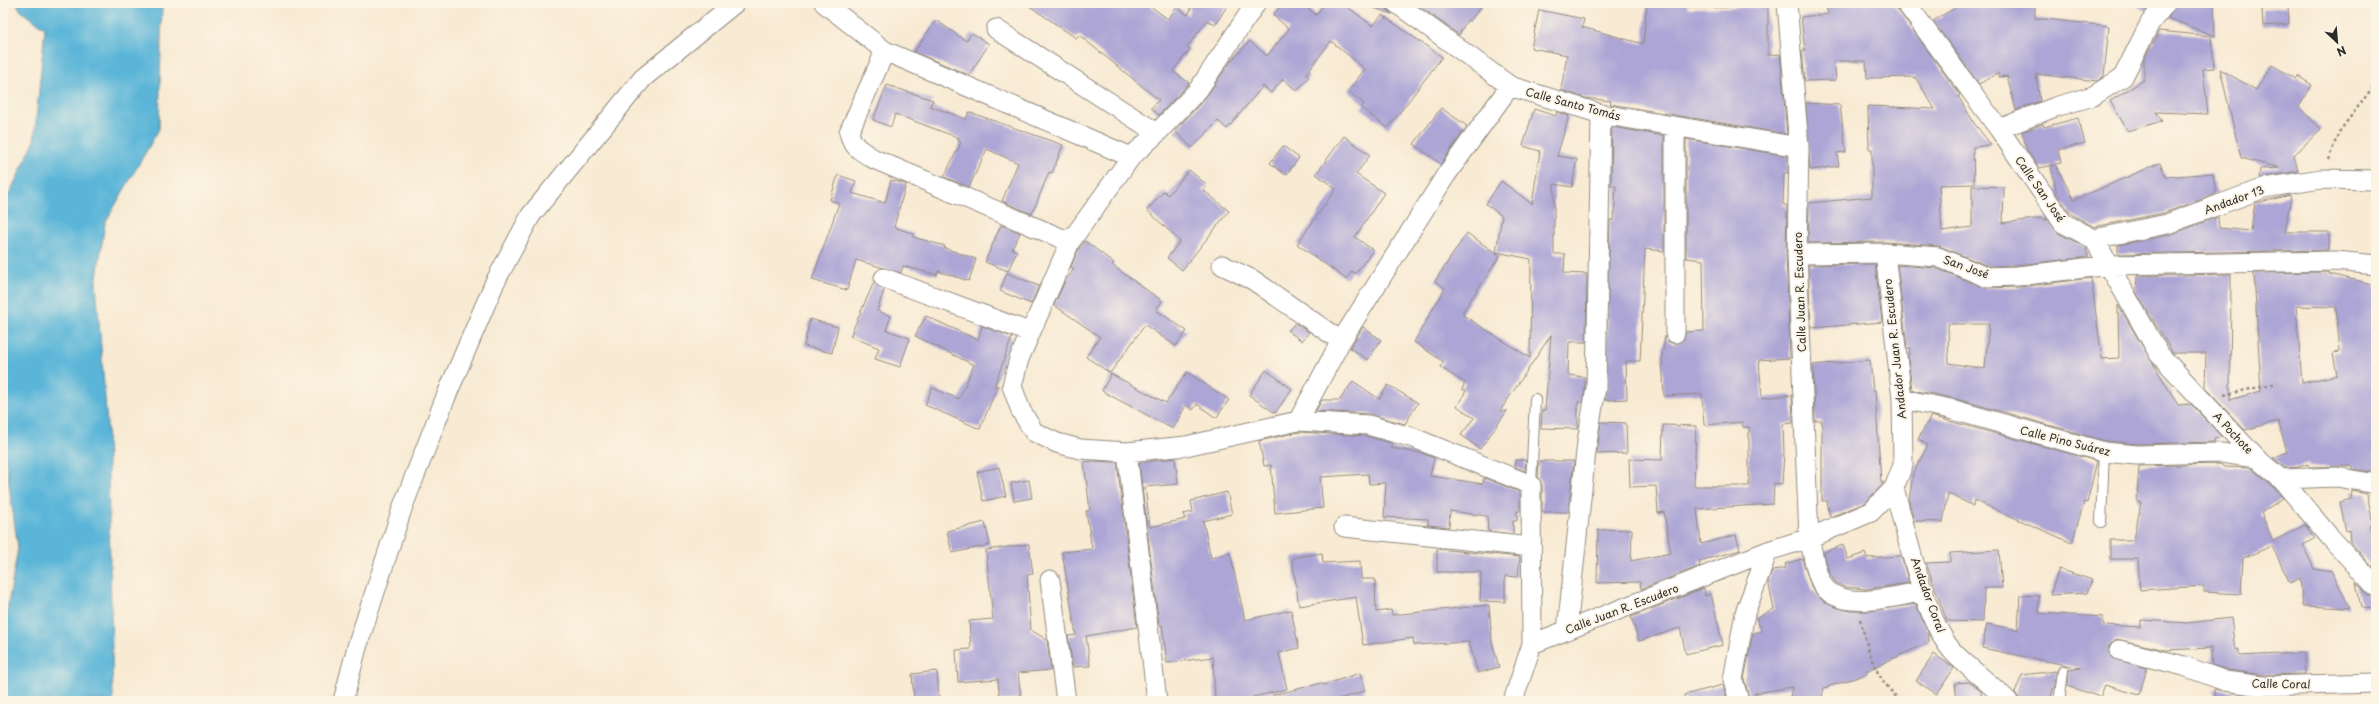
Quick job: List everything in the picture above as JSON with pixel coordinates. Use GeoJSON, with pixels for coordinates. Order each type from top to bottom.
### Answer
{"type":"FeatureCollection","features":[{"type":"Feature","properties":{"kind":"street"},"geometry":{"type":"LineString","coordinates":[[824,3],[885,51],[1131,157]]}},
{"type":"Feature","properties":{"kind":"street"},"geometry":{"type":"LineString","coordinates":[[1256,3],[1198,90],[1157,133],[1131,157],[1070,242],[1029,332],[1012,386],[1021,411],[1034,432],[1058,443],[1080,449],[1127,452],[1186,446],[1298,421],[1368,425],[1414,438],[1531,486],[1532,644],[1513,701]]}},
{"type":"Feature","properties":{"kind":"street","name":"Calle Santo Tomás"},"geometry":{"type":"LineString","coordinates":[[1396,3],[1510,86],[1601,114],[1799,147]]}},
{"type":"Feature","properties":{"kind":"street","name":"Calle Juan R. Escudero"},"geometry":{"type":"LineString","coordinates":[[1532,644],[1768,551],[1809,538],[1797,254],[1799,147],[1787,3]]}},
{"type":"Feature","properties":{"kind":"street","name":"Calle San José"},"geometry":{"type":"LineString","coordinates":[[1906,3],[1999,130],[2063,223],[2094,239]]}},
{"type":"Feature","properties":{"kind":"street"},"geometry":{"type":"LineString","coordinates":[[1999,130],[2056,106],[2093,96],[2123,77],[2150,23],[2166,3]]}},
{"type":"Feature","properties":{"kind":"street"},"geometry":{"type":"LineString","coordinates":[[343,701],[357,647],[403,506],[445,399],[495,282],[531,215],[643,78],[734,4]]}},
{"type":"Feature","properties":{"kind":"street"},"geometry":{"type":"LineString","coordinates":[[996,29],[1157,133]]}},
{"type":"Feature","properties":{"kind":"street"},"geometry":{"type":"LineString","coordinates":[[885,51],[849,132],[850,141],[856,148],[874,159],[1070,242]]}},
{"type":"Feature","properties":{"kind":"street"},"geometry":{"type":"LineString","coordinates":[[1298,421],[1341,341],[1446,174],[1510,86]]}},
{"type":"Feature","properties":{"kind":"street"},"geometry":{"type":"LineString","coordinates":[[1567,630],[1587,442],[1596,388],[1601,114]]}},
{"type":"Feature","properties":{"kind":"street"},"geometry":{"type":"LineString","coordinates":[[1675,127],[1675,333]]}},
{"type":"Feature","properties":{"kind":"street","name":"Andador 13"},"geometry":{"type":"LineString","coordinates":[[2094,239],[2167,224],[2264,188],[2321,179],[2376,180]]}},
{"type":"Feature","properties":{"kind":"street"},"geometry":{"type":"LineString","coordinates":[[2094,239],[2110,265],[2336,261],[2376,265]]}},
{"type":"Feature","properties":{"kind":"street","name":"San José"},"geometry":{"type":"LineString","coordinates":[[1797,254],[1885,253],[1938,257],[1986,276],[2018,276],[2110,265]]}},
{"type":"Feature","properties":{"kind":"street","name":"Andador Juan R. Escudero"},"geometry":{"type":"LineString","coordinates":[[1809,538],[1870,512],[1894,488],[1903,465],[1902,399],[1885,253]]}},
{"type":"Feature","properties":{"kind":"street"},"geometry":{"type":"LineString","coordinates":[[1222,265],[1253,280],[1341,341]]}},
{"type":"Feature","properties":{"kind":"street","name":"A Pochote"},"geometry":{"type":"LineString","coordinates":[[2110,265],[2159,354],[2256,458],[2281,479],[2329,536],[2376,587]]}},
{"type":"Feature","properties":{"kind":"street"},"geometry":{"type":"LineString","coordinates":[[884,278],[1029,332]]}},
{"type":"Feature","properties":{"kind":"street","name":"Calle Pino Suárez"},"geometry":{"type":"LineString","coordinates":[[1902,399],[1950,409],[2104,452],[2137,455],[2221,453],[2256,458]]}},
{"type":"Feature","properties":{"kind":"street"},"geometry":{"type":"LineString","coordinates":[[1127,452],[1157,701]]}},
{"type":"Feature","properties":{"kind":"street"},"geometry":{"type":"LineString","coordinates":[[2281,479],[2337,477],[2376,484]]}},
{"type":"Feature","properties":{"kind":"street","name":"Andador Coral"},"geometry":{"type":"LineString","coordinates":[[1894,488],[1924,591],[1940,634],[1954,652],[2008,701]]}},
{"type":"Feature","properties":{"kind":"street"},"geometry":{"type":"LineString","coordinates":[[1344,527],[1531,547]]}},
{"type":"Feature","properties":{"kind":"street"},"geometry":{"type":"LineString","coordinates":[[1809,538],[1821,582],[1831,595],[1854,602],[1924,591]]}},
{"type":"Feature","properties":{"kind":"street"},"geometry":{"type":"LineString","coordinates":[[1739,701],[1733,680],[1745,613],[1768,551]]}},
{"type":"Feature","properties":{"kind":"street"},"geometry":{"type":"LineString","coordinates":[[1050,580],[1066,701]]}},
{"type":"Feature","properties":{"kind":"street","name":"Calle Coral"},"geometry":{"type":"LineString","coordinates":[[2119,650],[2184,666],[2233,682],[2262,686],[2376,684]]}},
{"type":"Feature","properties":{"kind":"lane"},"geometry":{"type":"LineString","coordinates":[[1531,486],[1535,399]]}},
{"type":"Feature","properties":{"kind":"lane"},"geometry":{"type":"LineString","coordinates":[[2101,522],[2104,452]]}},
{"type":"Feature","properties":{"kind":"lane"},"geometry":{"type":"LineString","coordinates":[[2057,701],[2060,696],[2063,671]]}},
{"type":"Feature","properties":{"kind":"path"},"geometry":{"type":"LineString","coordinates":[[2321,179],[2339,132],[2376,83]]}},
{"type":"Feature","properties":{"kind":"path"},"geometry":{"type":"LineString","coordinates":[[2202,400],[2277,383]]}},
{"type":"Feature","properties":{"kind":"path"},"geometry":{"type":"LineString","coordinates":[[1854,602],[1874,669],[1900,701]]}},
{"type":"Feature","properties":{"kind":"water"},"geometry":{"type":"Polygon","coordinates":[[[16,3],[162,3],[159,129],[105,223],[96,283],[107,424],[113,701],[3,701],[3,634],[18,548],[3,442],[3,207],[34,142],[45,28],[22,12],[16,3]]]}},
{"type":"Feature","properties":{"kind":"building"},"geometry":{"type":"Polygon","coordinates":[[[1025,3],[1146,3],[1168,19],[1177,7],[1188,15],[1191,9],[1181,3],[1229,3],[1215,25],[1207,20],[1187,47],[1190,49],[1173,71],[1189,83],[1159,115],[1151,108],[1159,100],[1079,35],[1076,38],[1025,3]]]}},
{"type":"Feature","properties":{"kind":"building"},"geometry":{"type":"Polygon","coordinates":[[[1283,3],[1302,3],[1316,15],[1325,3],[1342,3],[1373,26],[1382,15],[1442,57],[1388,128],[1361,108],[1364,104],[1348,91],[1365,69],[1331,41],[1306,74],[1309,77],[1297,91],[1283,79],[1271,93],[1263,86],[1227,129],[1218,121],[1192,148],[1175,131],[1206,97],[1231,61],[1250,41],[1267,56],[1289,29],[1273,15],[1283,3]]]}},
{"type":"Feature","properties":{"kind":"building"},"geometry":{"type":"Polygon","coordinates":[[[1369,3],[1385,3],[1386,8],[1392,14],[1368,6],[1369,3]]]}},
{"type":"Feature","properties":{"kind":"building"},"geometry":{"type":"Polygon","coordinates":[[[1415,3],[1484,3],[1470,21],[1467,20],[1459,35],[1415,3]]]}},
{"type":"Feature","properties":{"kind":"building"},"geometry":{"type":"Polygon","coordinates":[[[1647,3],[1688,3],[1687,8],[1768,7],[1768,55],[1780,54],[1787,134],[1610,104],[1611,101],[1585,98],[1561,90],[1567,55],[1531,48],[1539,10],[1584,19],[1582,27],[1643,44],[1647,3]]]}},
{"type":"Feature","properties":{"kind":"building"},"geometry":{"type":"Polygon","coordinates":[[[1825,3],[1889,3],[1896,7],[1960,95],[1958,96],[1974,123],[1991,145],[1973,147],[1974,184],[1939,185],[1942,231],[1972,227],[1972,186],[2004,187],[2003,223],[2043,218],[2046,221],[2046,217],[2058,233],[2086,247],[2088,257],[2017,265],[1988,266],[1939,246],[1885,242],[1808,243],[1809,203],[1872,197],[1872,149],[1869,149],[1868,106],[1935,109],[1915,77],[1867,78],[1866,61],[1834,61],[1836,80],[1805,81],[1802,51],[1805,51],[1801,17],[1828,14],[1825,3]]]}},
{"type":"Feature","properties":{"kind":"building"},"geometry":{"type":"Polygon","coordinates":[[[1963,3],[2035,3],[2035,18],[2109,26],[2104,76],[2097,81],[2036,74],[2040,101],[2016,110],[2007,76],[1999,77],[1998,73],[1979,84],[1933,21],[1963,3]]]}},
{"type":"Feature","properties":{"kind":"building"},"geometry":{"type":"Polygon","coordinates":[[[2133,3],[2152,3],[2147,10],[2133,3]]]}},
{"type":"Feature","properties":{"kind":"building"},"geometry":{"type":"Polygon","coordinates":[[[2177,3],[2214,3],[2215,36],[2168,18],[2177,3]]]}},
{"type":"Feature","properties":{"kind":"building"},"geometry":{"type":"Polygon","coordinates":[[[2288,7],[2289,24],[2263,26],[2262,9],[2288,7]]]}},
{"type":"Feature","properties":{"kind":"building"},"geometry":{"type":"Polygon","coordinates":[[[936,20],[966,41],[972,33],[989,44],[969,75],[914,52],[936,20]]]}},
{"type":"Feature","properties":{"kind":"building"},"geometry":{"type":"Polygon","coordinates":[[[2159,31],[2211,36],[2214,68],[2203,69],[2208,114],[2156,112],[2162,121],[2128,131],[2110,101],[2144,80],[2144,60],[2159,31]]]}},
{"type":"Feature","properties":{"kind":"building"},"geometry":{"type":"Polygon","coordinates":[[[2272,65],[2296,79],[2298,76],[2312,85],[2299,107],[2321,129],[2294,155],[2298,171],[2259,178],[2260,169],[2280,168],[2241,158],[2220,69],[2256,90],[2272,65]]]}},
{"type":"Feature","properties":{"kind":"building"},"geometry":{"type":"Polygon","coordinates":[[[887,85],[933,100],[930,106],[966,119],[969,112],[1063,145],[1052,173],[1049,172],[1032,214],[1002,201],[1018,163],[987,149],[969,187],[944,177],[961,142],[958,141],[959,138],[895,114],[891,127],[873,120],[887,85]]]}},
{"type":"Feature","properties":{"kind":"building"},"geometry":{"type":"Polygon","coordinates":[[[1806,103],[1840,105],[1846,152],[1837,153],[1839,166],[1810,170],[1806,103]]]}},
{"type":"Feature","properties":{"kind":"building"},"geometry":{"type":"Polygon","coordinates":[[[1441,108],[1467,126],[1441,164],[1414,144],[1441,108]]]}},
{"type":"Feature","properties":{"kind":"building"},"geometry":{"type":"Polygon","coordinates":[[[1534,109],[1556,116],[1557,112],[1569,116],[1557,156],[1577,159],[1572,187],[1554,184],[1554,254],[1565,254],[1564,273],[1587,274],[1586,342],[1569,342],[1568,375],[1585,377],[1583,402],[1578,402],[1578,429],[1541,428],[1542,410],[1545,410],[1551,335],[1500,411],[1507,411],[1480,449],[1461,435],[1474,418],[1457,406],[1466,391],[1462,389],[1465,383],[1440,367],[1444,362],[1414,342],[1445,288],[1435,281],[1467,233],[1500,256],[1463,311],[1463,315],[1530,358],[1531,259],[1496,252],[1502,216],[1486,204],[1501,181],[1532,204],[1540,151],[1523,146],[1534,109]]]}},
{"type":"Feature","properties":{"kind":"building"},"geometry":{"type":"Polygon","coordinates":[[[2078,118],[2085,143],[2058,150],[2061,163],[2055,164],[2074,200],[2160,163],[2166,177],[2213,173],[2216,194],[2164,213],[2094,227],[2071,214],[2057,194],[2051,166],[2054,165],[2039,168],[2027,150],[2022,132],[2043,124],[2044,127],[2078,118]]]}},
{"type":"Feature","properties":{"kind":"building"},"geometry":{"type":"Polygon","coordinates":[[[1612,127],[1664,136],[1664,251],[1645,249],[1640,361],[1626,361],[1627,399],[1605,400],[1610,220],[1614,220],[1616,186],[1611,186],[1612,127]]]}},
{"type":"Feature","properties":{"kind":"building"},"geometry":{"type":"Polygon","coordinates":[[[1344,136],[1370,155],[1356,174],[1384,193],[1355,237],[1373,250],[1355,274],[1352,271],[1346,279],[1297,244],[1336,189],[1316,174],[1344,136]]]}},
{"type":"Feature","properties":{"kind":"building"},"geometry":{"type":"Polygon","coordinates":[[[1686,139],[1788,156],[1788,173],[1784,173],[1783,205],[1787,205],[1786,254],[1790,358],[1759,360],[1762,398],[1792,395],[1793,423],[1783,424],[1784,453],[1782,484],[1774,483],[1773,504],[1697,509],[1701,544],[1736,535],[1740,550],[1699,561],[1700,566],[1641,589],[1640,582],[1597,583],[1598,530],[1632,529],[1631,561],[1671,553],[1664,512],[1658,513],[1656,486],[1630,487],[1629,459],[1662,460],[1663,425],[1696,426],[1694,486],[1749,486],[1749,427],[1743,427],[1742,422],[1704,425],[1702,394],[1664,396],[1662,356],[1665,336],[1669,342],[1675,344],[1684,339],[1686,332],[1704,331],[1703,260],[1686,258],[1686,139]]]}},
{"type":"Feature","properties":{"kind":"building"},"geometry":{"type":"Polygon","coordinates":[[[1283,146],[1299,158],[1286,175],[1270,163],[1283,146]]]}},
{"type":"Feature","properties":{"kind":"building"},"geometry":{"type":"Polygon","coordinates":[[[1189,170],[1207,185],[1203,190],[1229,211],[1182,270],[1167,258],[1180,241],[1147,210],[1164,191],[1168,195],[1189,170]]]}},
{"type":"Feature","properties":{"kind":"building"},"geometry":{"type":"Polygon","coordinates":[[[838,175],[856,181],[852,193],[885,203],[891,180],[906,184],[894,227],[914,234],[913,237],[945,246],[944,248],[976,259],[969,281],[938,271],[937,275],[903,266],[901,273],[856,260],[847,290],[812,280],[839,203],[830,200],[838,175]]]}},
{"type":"Feature","properties":{"kind":"building"},"geometry":{"type":"Polygon","coordinates":[[[2291,195],[2285,232],[2329,232],[2329,250],[2118,254],[2118,245],[2169,235],[2218,217],[2219,228],[2251,231],[2255,203],[2291,195]]]}},
{"type":"Feature","properties":{"kind":"building"},"geometry":{"type":"Polygon","coordinates":[[[1001,225],[1020,233],[1012,249],[1017,251],[1008,271],[985,262],[1001,225]]]}},
{"type":"Feature","properties":{"kind":"building"},"geometry":{"type":"Polygon","coordinates":[[[1085,241],[1114,263],[1112,265],[1162,301],[1156,310],[1187,331],[1176,346],[1145,325],[1110,373],[1086,357],[1100,337],[1054,305],[1065,281],[1074,269],[1071,267],[1078,250],[1085,241]]]}},
{"type":"Feature","properties":{"kind":"building"},"geometry":{"type":"Polygon","coordinates":[[[1875,264],[1882,322],[1811,328],[1808,265],[1875,264]]]}},
{"type":"Feature","properties":{"kind":"building"},"geometry":{"type":"Polygon","coordinates":[[[1897,265],[1935,268],[1986,288],[2019,287],[2091,278],[2102,359],[2119,358],[2118,305],[2178,405],[2191,404],[2222,437],[2215,439],[2216,442],[2137,444],[2106,441],[1953,398],[1912,390],[1908,358],[1910,348],[1907,348],[1897,265]],[[1948,324],[1949,363],[1985,369],[1989,324],[1948,324]]]}},
{"type":"Feature","properties":{"kind":"building"},"geometry":{"type":"Polygon","coordinates":[[[2329,272],[2329,274],[2376,285],[2376,473],[2353,469],[2353,466],[2309,467],[2308,464],[2299,467],[2285,468],[2273,458],[2287,452],[2278,421],[2245,430],[2205,388],[2206,353],[2173,353],[2136,292],[2137,276],[2231,274],[2230,400],[2261,391],[2254,273],[2329,272]],[[2296,306],[2302,383],[2337,375],[2333,353],[2340,352],[2336,307],[2296,306]]]}},
{"type":"Feature","properties":{"kind":"building"},"geometry":{"type":"Polygon","coordinates":[[[1007,273],[1039,286],[1031,304],[1000,291],[1007,273]]]}},
{"type":"Feature","properties":{"kind":"building"},"geometry":{"type":"Polygon","coordinates":[[[874,282],[884,290],[877,311],[891,316],[886,330],[910,338],[900,367],[875,359],[879,348],[850,336],[874,282]]]}},
{"type":"Feature","properties":{"kind":"building"},"geometry":{"type":"Polygon","coordinates":[[[926,316],[978,340],[982,326],[1012,337],[994,387],[998,385],[980,429],[925,405],[932,388],[959,399],[974,365],[915,336],[926,316]]]}},
{"type":"Feature","properties":{"kind":"building"},"geometry":{"type":"Polygon","coordinates":[[[810,319],[838,327],[832,353],[804,346],[810,319]]]}},
{"type":"Feature","properties":{"kind":"building"},"geometry":{"type":"Polygon","coordinates":[[[1295,323],[1309,332],[1302,341],[1288,331],[1295,323]]]}},
{"type":"Feature","properties":{"kind":"building"},"geometry":{"type":"Polygon","coordinates":[[[1363,327],[1381,340],[1368,360],[1350,348],[1363,327]]]}},
{"type":"Feature","properties":{"kind":"building"},"geometry":{"type":"Polygon","coordinates":[[[1870,360],[1873,390],[1875,390],[1881,482],[1884,482],[1865,503],[1830,517],[1827,501],[1822,501],[1822,421],[1815,421],[1813,365],[1870,360]]]}},
{"type":"Feature","properties":{"kind":"building"},"geometry":{"type":"Polygon","coordinates":[[[1266,370],[1292,389],[1275,413],[1249,395],[1266,370]]]}},
{"type":"Feature","properties":{"kind":"building"},"geometry":{"type":"Polygon","coordinates":[[[1187,372],[1229,400],[1216,418],[1197,404],[1193,410],[1186,405],[1173,429],[1102,391],[1111,374],[1166,403],[1187,372]]]}},
{"type":"Feature","properties":{"kind":"building"},"geometry":{"type":"Polygon","coordinates":[[[1353,381],[1379,399],[1388,385],[1418,403],[1405,424],[1369,414],[1316,411],[1322,400],[1340,400],[1353,381]]]}},
{"type":"Feature","properties":{"kind":"building"},"geometry":{"type":"Polygon","coordinates":[[[1931,416],[2097,461],[2087,503],[2084,502],[2072,543],[1974,500],[1973,506],[1948,493],[1943,522],[1914,521],[1909,501],[1913,474],[1928,445],[1918,439],[1931,416]]]}},
{"type":"Feature","properties":{"kind":"building"},"geometry":{"type":"Polygon","coordinates":[[[1601,422],[1626,423],[1627,453],[1597,454],[1601,422]]]}},
{"type":"Feature","properties":{"kind":"building"},"geometry":{"type":"Polygon","coordinates":[[[1299,432],[1366,436],[1393,444],[1391,448],[1424,454],[1434,458],[1430,476],[1483,484],[1484,478],[1520,492],[1520,511],[1517,511],[1517,521],[1513,521],[1513,534],[1488,531],[1487,516],[1450,511],[1449,527],[1428,525],[1428,519],[1384,517],[1386,483],[1369,484],[1368,474],[1320,477],[1323,508],[1275,513],[1271,465],[1264,466],[1259,441],[1299,432]]]}},
{"type":"Feature","properties":{"kind":"building"},"geometry":{"type":"Polygon","coordinates":[[[1175,458],[1178,484],[1145,487],[1150,527],[1185,519],[1183,514],[1193,512],[1191,501],[1227,492],[1232,514],[1203,521],[1211,558],[1230,553],[1245,620],[1291,610],[1299,648],[1279,653],[1287,689],[1253,697],[1253,701],[1215,701],[1213,657],[1167,663],[1162,625],[1159,626],[1139,463],[1175,458]]]}},
{"type":"Feature","properties":{"kind":"building"},"geometry":{"type":"Polygon","coordinates":[[[1516,460],[1526,460],[1525,471],[1515,467],[1516,460]]]}},
{"type":"Feature","properties":{"kind":"building"},"geometry":{"type":"Polygon","coordinates":[[[1539,461],[1574,461],[1568,512],[1542,512],[1542,485],[1538,477],[1539,461]]]}},
{"type":"Feature","properties":{"kind":"building"},"geometry":{"type":"Polygon","coordinates":[[[1084,462],[1117,462],[1137,627],[1086,636],[1090,666],[1073,667],[1068,636],[1076,635],[1062,552],[1092,549],[1086,511],[1090,510],[1084,462]]]}},
{"type":"Feature","properties":{"kind":"building"},"geometry":{"type":"Polygon","coordinates":[[[2220,464],[2224,467],[2251,468],[2283,498],[2261,513],[2273,541],[2305,525],[2315,539],[2303,545],[2314,569],[2332,572],[2350,608],[2303,606],[2300,578],[2290,583],[2272,546],[2243,558],[2241,594],[2204,592],[2204,586],[2140,590],[2138,559],[2110,559],[2110,540],[2134,540],[2141,502],[2137,502],[2139,466],[2220,464]]]}},
{"type":"Feature","properties":{"kind":"building"},"geometry":{"type":"Polygon","coordinates":[[[999,467],[1006,496],[983,501],[977,472],[999,467]]]}},
{"type":"Feature","properties":{"kind":"building"},"geometry":{"type":"Polygon","coordinates":[[[1029,480],[1032,498],[1014,501],[1011,483],[1029,480]]]}},
{"type":"Feature","properties":{"kind":"building"},"geometry":{"type":"Polygon","coordinates":[[[2352,491],[2367,494],[2373,525],[2370,526],[2376,571],[2350,542],[2349,530],[2346,531],[2340,502],[2351,499],[2352,491]]]}},
{"type":"Feature","properties":{"kind":"building"},"geometry":{"type":"Polygon","coordinates":[[[985,522],[990,545],[952,553],[947,531],[985,522]]]}},
{"type":"Feature","properties":{"kind":"building"},"geometry":{"type":"Polygon","coordinates":[[[1029,544],[1033,574],[1027,575],[1031,630],[1047,640],[1051,670],[1018,673],[1021,698],[1000,701],[998,679],[958,682],[956,650],[971,649],[969,621],[993,619],[986,550],[1029,544]]]}},
{"type":"Feature","properties":{"kind":"building"},"geometry":{"type":"Polygon","coordinates":[[[1843,545],[1848,559],[1865,553],[1867,558],[1901,556],[1909,583],[1867,589],[1844,587],[1836,583],[1829,573],[1824,552],[1843,545]]]}},
{"type":"Feature","properties":{"kind":"building"},"geometry":{"type":"Polygon","coordinates":[[[1437,549],[1520,557],[1518,577],[1505,576],[1505,602],[1480,601],[1481,572],[1437,572],[1437,549]]]}},
{"type":"Feature","properties":{"kind":"building"},"geometry":{"type":"Polygon","coordinates":[[[1999,550],[2002,588],[1984,588],[1983,622],[1947,621],[1926,563],[1950,562],[1950,553],[1999,550]]]}},
{"type":"Feature","properties":{"kind":"building"},"geometry":{"type":"Polygon","coordinates":[[[1322,553],[1323,563],[1360,561],[1361,579],[1375,579],[1376,612],[1391,610],[1392,615],[1489,605],[1492,642],[1499,667],[1478,673],[1469,642],[1414,645],[1413,638],[1363,645],[1356,597],[1299,606],[1292,558],[1322,553]]]}},
{"type":"Feature","properties":{"kind":"building"},"geometry":{"type":"Polygon","coordinates":[[[1802,559],[1812,589],[1823,601],[1835,607],[1851,611],[1869,611],[1916,604],[1928,632],[1929,642],[1866,671],[1867,674],[1824,688],[1821,701],[1790,697],[1792,687],[1755,693],[1754,701],[1750,701],[1744,679],[1753,633],[1762,631],[1756,618],[1774,609],[1768,581],[1773,570],[1786,568],[1785,564],[1802,559]]]}},
{"type":"Feature","properties":{"kind":"building"},"geometry":{"type":"Polygon","coordinates":[[[2059,569],[2092,580],[2087,593],[2050,595],[2059,569]]]}},
{"type":"Feature","properties":{"kind":"building"},"geometry":{"type":"Polygon","coordinates":[[[2356,582],[2368,595],[2376,598],[2376,609],[2361,608],[2356,582]]]}},
{"type":"Feature","properties":{"kind":"building"},"geometry":{"type":"Polygon","coordinates":[[[1704,588],[1705,596],[1711,594],[1723,645],[1686,654],[1680,628],[1639,641],[1631,617],[1704,588]]]}},
{"type":"Feature","properties":{"kind":"building"},"geometry":{"type":"Polygon","coordinates":[[[2020,595],[2039,596],[2039,613],[2103,617],[2103,625],[2141,627],[2141,620],[2187,623],[2231,618],[2235,650],[2239,649],[2239,656],[2304,653],[2305,674],[2263,675],[2228,670],[2212,665],[2211,648],[2166,650],[2116,639],[2108,647],[2112,658],[2147,668],[2139,695],[2105,685],[2100,697],[2068,686],[2069,670],[2081,668],[1982,648],[1987,624],[2018,630],[2020,595]]]}},
{"type":"Feature","properties":{"kind":"building"},"geometry":{"type":"Polygon","coordinates":[[[1934,654],[1954,668],[1937,694],[1916,681],[1934,654]]]}},
{"type":"Feature","properties":{"kind":"building"},"geometry":{"type":"Polygon","coordinates":[[[937,671],[939,701],[914,701],[912,674],[937,671]]]}},
{"type":"Feature","properties":{"kind":"building"},"geometry":{"type":"Polygon","coordinates":[[[2056,671],[2055,685],[2049,701],[2026,701],[2019,698],[2015,693],[2022,675],[2056,671]]]}},
{"type":"Feature","properties":{"kind":"building"},"geometry":{"type":"Polygon","coordinates":[[[1360,673],[1365,691],[1332,701],[1274,701],[1273,695],[1322,683],[1323,685],[1360,673]]]}},
{"type":"Feature","properties":{"kind":"building"},"geometry":{"type":"Polygon","coordinates":[[[1969,682],[1981,691],[1982,701],[1957,701],[1955,683],[1969,682]]]}},
{"type":"Feature","properties":{"kind":"building"},"geometry":{"type":"Polygon","coordinates":[[[1723,685],[1728,701],[1685,701],[1684,695],[1723,685]]]}},
{"type":"Feature","properties":{"kind":"building"},"geometry":{"type":"Polygon","coordinates":[[[2214,689],[2259,697],[2258,701],[2215,701],[2214,689]]]}}]}
